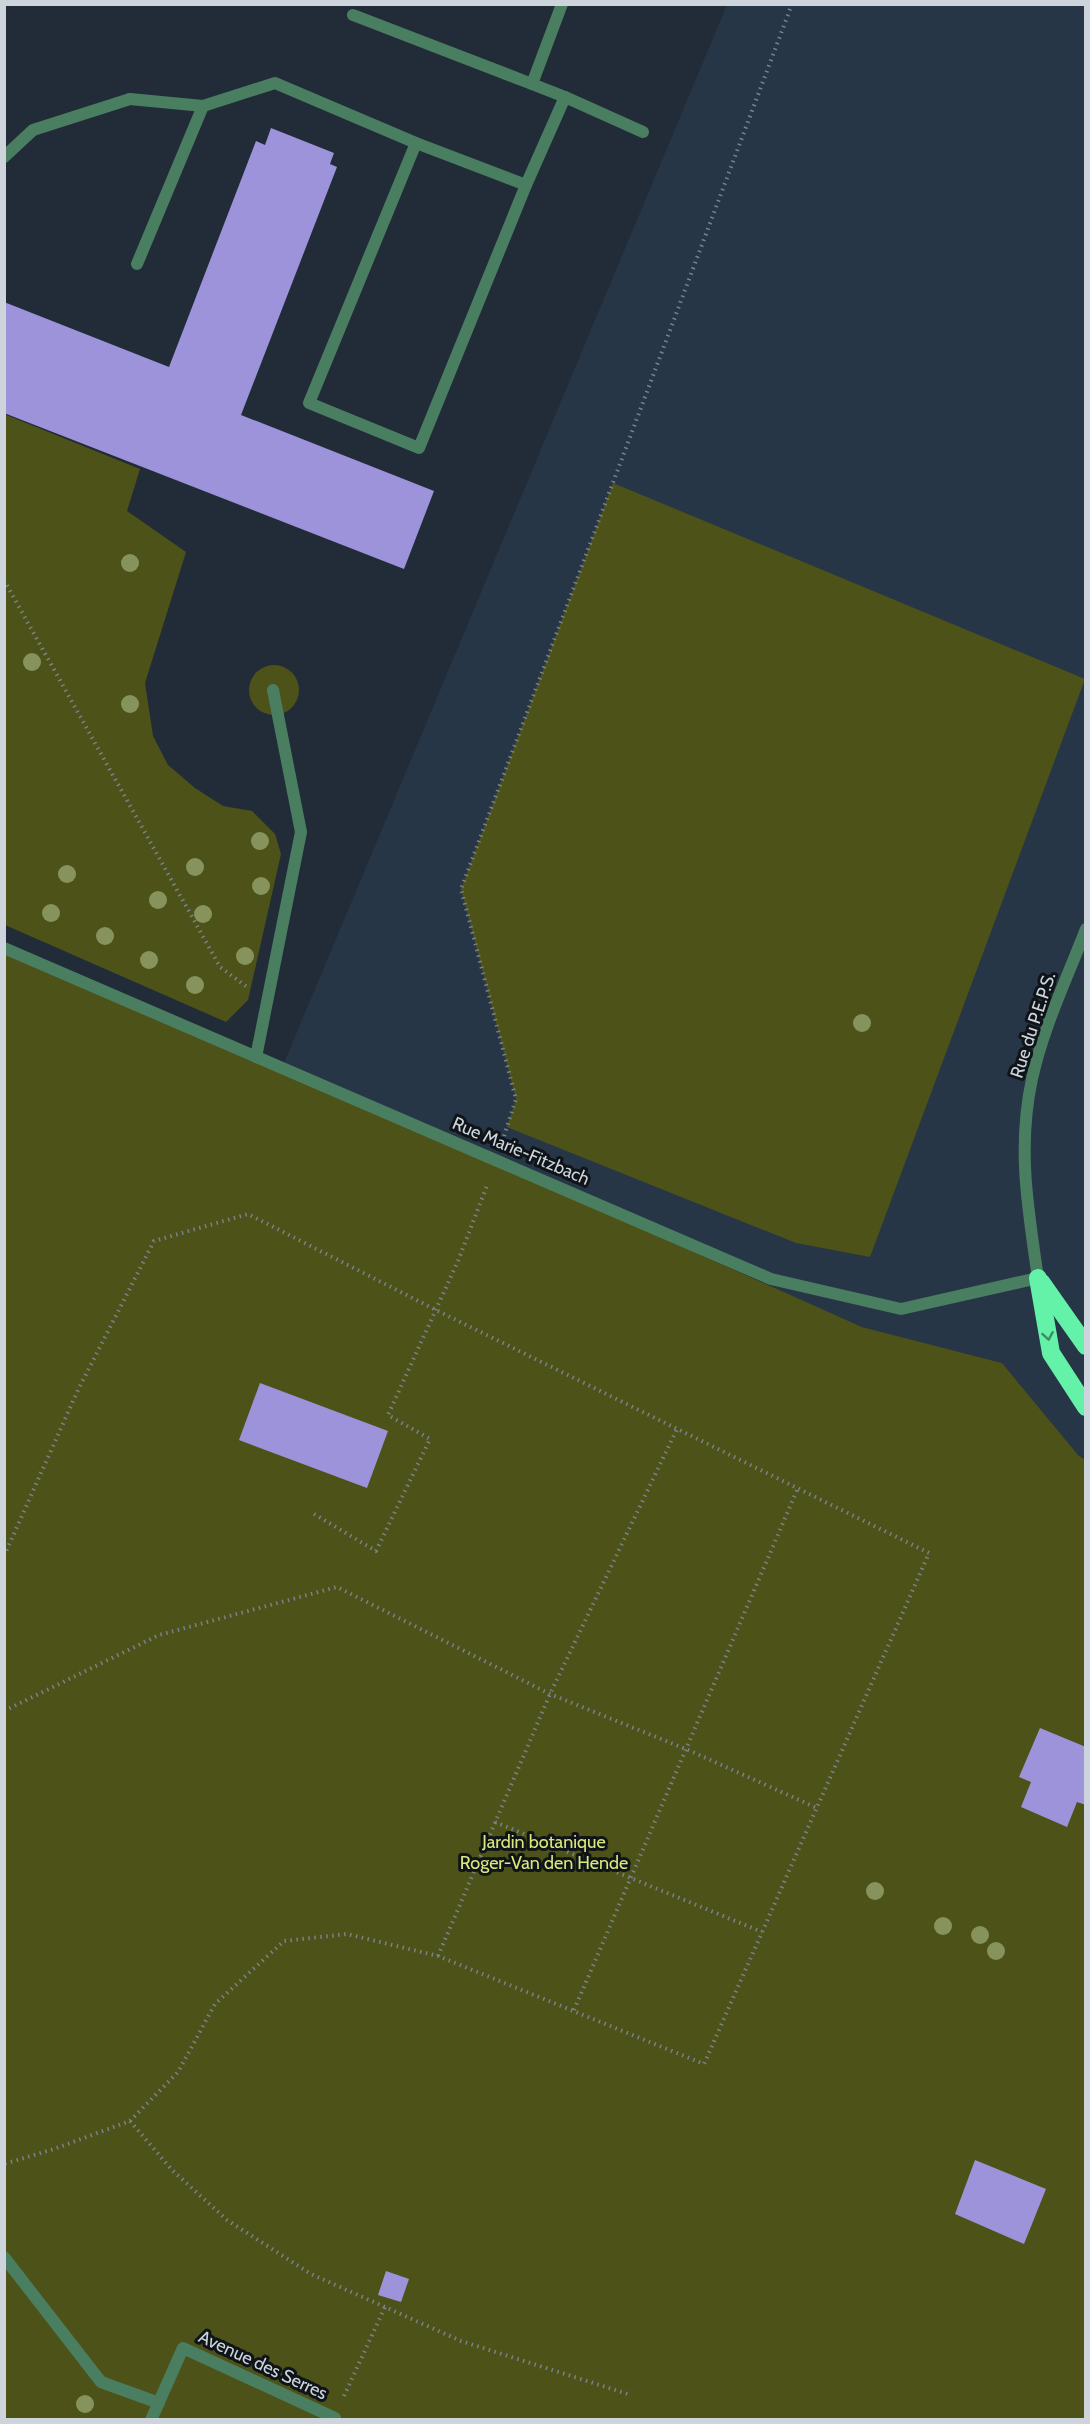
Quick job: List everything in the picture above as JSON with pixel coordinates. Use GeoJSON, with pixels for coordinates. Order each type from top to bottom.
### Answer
{"type":"FeatureCollection","features":[{"type":"Feature","properties":{"kind":"highway"},"geometry":{"type":"LineString","coordinates":[[1038,1278],[1086,1346]]}},
{"type":"Feature","properties":{"kind":"highway"},"geometry":{"type":"LineString","coordinates":[[1038,1278],[1051,1353],[1086,1407]]}},
{"type":"Feature","properties":{"kind":"street"},"geometry":{"type":"LineString","coordinates":[[532,84],[562,4]]}},
{"type":"Feature","properties":{"kind":"street"},"geometry":{"type":"LineString","coordinates":[[353,15],[565,97],[643,132]]}},
{"type":"Feature","properties":{"kind":"street"},"geometry":{"type":"LineString","coordinates":[[4,157],[33,130],[130,99],[203,106],[275,83],[416,143],[525,185]]}},
{"type":"Feature","properties":{"kind":"street"},"geometry":{"type":"LineString","coordinates":[[416,143],[309,403],[419,448],[525,185],[565,97]]}},
{"type":"Feature","properties":{"kind":"street"},"geometry":{"type":"LineString","coordinates":[[137,264],[203,106]]}},
{"type":"Feature","properties":{"kind":"street"},"geometry":{"type":"LineString","coordinates":[[256,1057],[301,832],[273,690]]}},
{"type":"Feature","properties":{"kind":"street","name":"Rue du P.E.P.S."},"geometry":{"type":"LineString","coordinates":[[1038,1278],[1024,1190],[1025,1132],[1030,1089],[1045,1036],[1086,929]]}},
{"type":"Feature","properties":{"kind":"street","name":"Rue Marie-Fitzbach"},"geometry":{"type":"LineString","coordinates":[[4,948],[771,1279],[901,1309],[1038,1278]]}},
{"type":"Feature","properties":{"kind":"street"},"geometry":{"type":"LineString","coordinates":[[4,2257],[101,2382],[159,2403]]}},
{"type":"Feature","properties":{"kind":"street","name":"Avenue des Serres"},"geometry":{"type":"LineString","coordinates":[[151,2420],[183,2348],[334,2418]]}},
{"type":"Feature","properties":{"kind":"path"},"geometry":{"type":"LineString","coordinates":[[314,1514],[376,1551],[429,1438],[388,1415],[458,1261],[516,1099],[461,889],[792,4]]}},
{"type":"Feature","properties":{"kind":"path"},"geometry":{"type":"LineString","coordinates":[[4,580],[220,967],[245,986],[270,991]]}},
{"type":"Feature","properties":{"kind":"path"},"geometry":{"type":"LineString","coordinates":[[4,1556],[78,1390],[154,1241],[248,1214],[436,1310],[929,1553],[704,2064],[438,1956],[347,1934],[284,1941],[215,2004],[178,2072],[130,2121],[54,2150],[4,2164]]}},
{"type":"Feature","properties":{"kind":"path"},"geometry":{"type":"LineString","coordinates":[[438,1956],[550,1694],[677,1429]]}},
{"type":"Feature","properties":{"kind":"path"},"geometry":{"type":"LineString","coordinates":[[574,2010],[798,1488]]}},
{"type":"Feature","properties":{"kind":"path"},"geometry":{"type":"LineString","coordinates":[[4,1711],[159,1635],[337,1587],[550,1694],[686,1749],[818,1808]]}},
{"type":"Feature","properties":{"kind":"path"},"geometry":{"type":"LineString","coordinates":[[495,1822],[762,1932]]}},
{"type":"Feature","properties":{"kind":"path"},"geometry":{"type":"LineString","coordinates":[[130,2121],[172,2170],[227,2220],[311,2274],[461,2341],[631,2395]]}},
{"type":"Feature","properties":{"kind":"path"},"geometry":{"type":"LineString","coordinates":[[334,2418],[385,2307]]}},
{"type":"Feature","properties":{"kind":"shaded area"},"geometry":{"type":"Polygon","coordinates":[[[727,5],[1085,5],[1085,1458],[1078,1455],[1002,1363],[862,1327],[282,1068],[727,5]]]}},
{"type":"Feature","properties":{"kind":"green space"},"geometry":{"type":"Polygon","coordinates":[[[4,414],[140,469],[127,511],[186,552],[145,683],[153,736],[168,765],[195,788],[223,806],[252,811],[275,834],[281,854],[248,1000],[226,1022],[5,925],[4,414]]]}},
{"type":"Feature","properties":{"kind":"green space"},"geometry":{"type":"Polygon","coordinates":[[[613,483],[1085,679],[870,1257],[796,1243],[507,1127],[516,1099],[461,889],[613,483]]]}},
{"type":"Feature","properties":{"kind":"green space"},"geometry":{"type":"Polygon","coordinates":[[[274,665],[292,672],[299,690],[292,708],[274,715],[256,708],[249,690],[256,672],[274,665]]]}},
{"type":"Feature","properties":{"kind":"green space","name":"Jardin botanique Roger-Van den Hende"},"geometry":{"type":"Polygon","coordinates":[[[5,948],[282,1068],[862,1327],[1002,1363],[1078,1455],[1086,1460],[1085,2419],[5,2419],[5,948]]]}},
{"type":"Feature","properties":{"kind":"building"},"geometry":{"type":"Polygon","coordinates":[[[271,128],[334,153],[330,164],[337,167],[241,415],[434,491],[404,569],[4,413],[4,302],[169,367],[256,141],[265,145],[271,128]]]}},
{"type":"Feature","properties":{"kind":"building"},"geometry":{"type":"Polygon","coordinates":[[[260,1383],[388,1431],[367,1488],[239,1440],[260,1383]]]}},
{"type":"Feature","properties":{"kind":"building"},"geometry":{"type":"Polygon","coordinates":[[[1040,1728],[1086,1747],[1086,1805],[1077,1802],[1067,1827],[1021,1807],[1031,1782],[1019,1777],[1040,1728]]]}},
{"type":"Feature","properties":{"kind":"building"},"geometry":{"type":"Polygon","coordinates":[[[975,2160],[1046,2189],[1024,2244],[955,2214],[975,2160]]]}},
{"type":"Feature","properties":{"kind":"building"},"geometry":{"type":"Polygon","coordinates":[[[386,2271],[409,2279],[401,2302],[378,2295],[386,2271]]]}}]}
